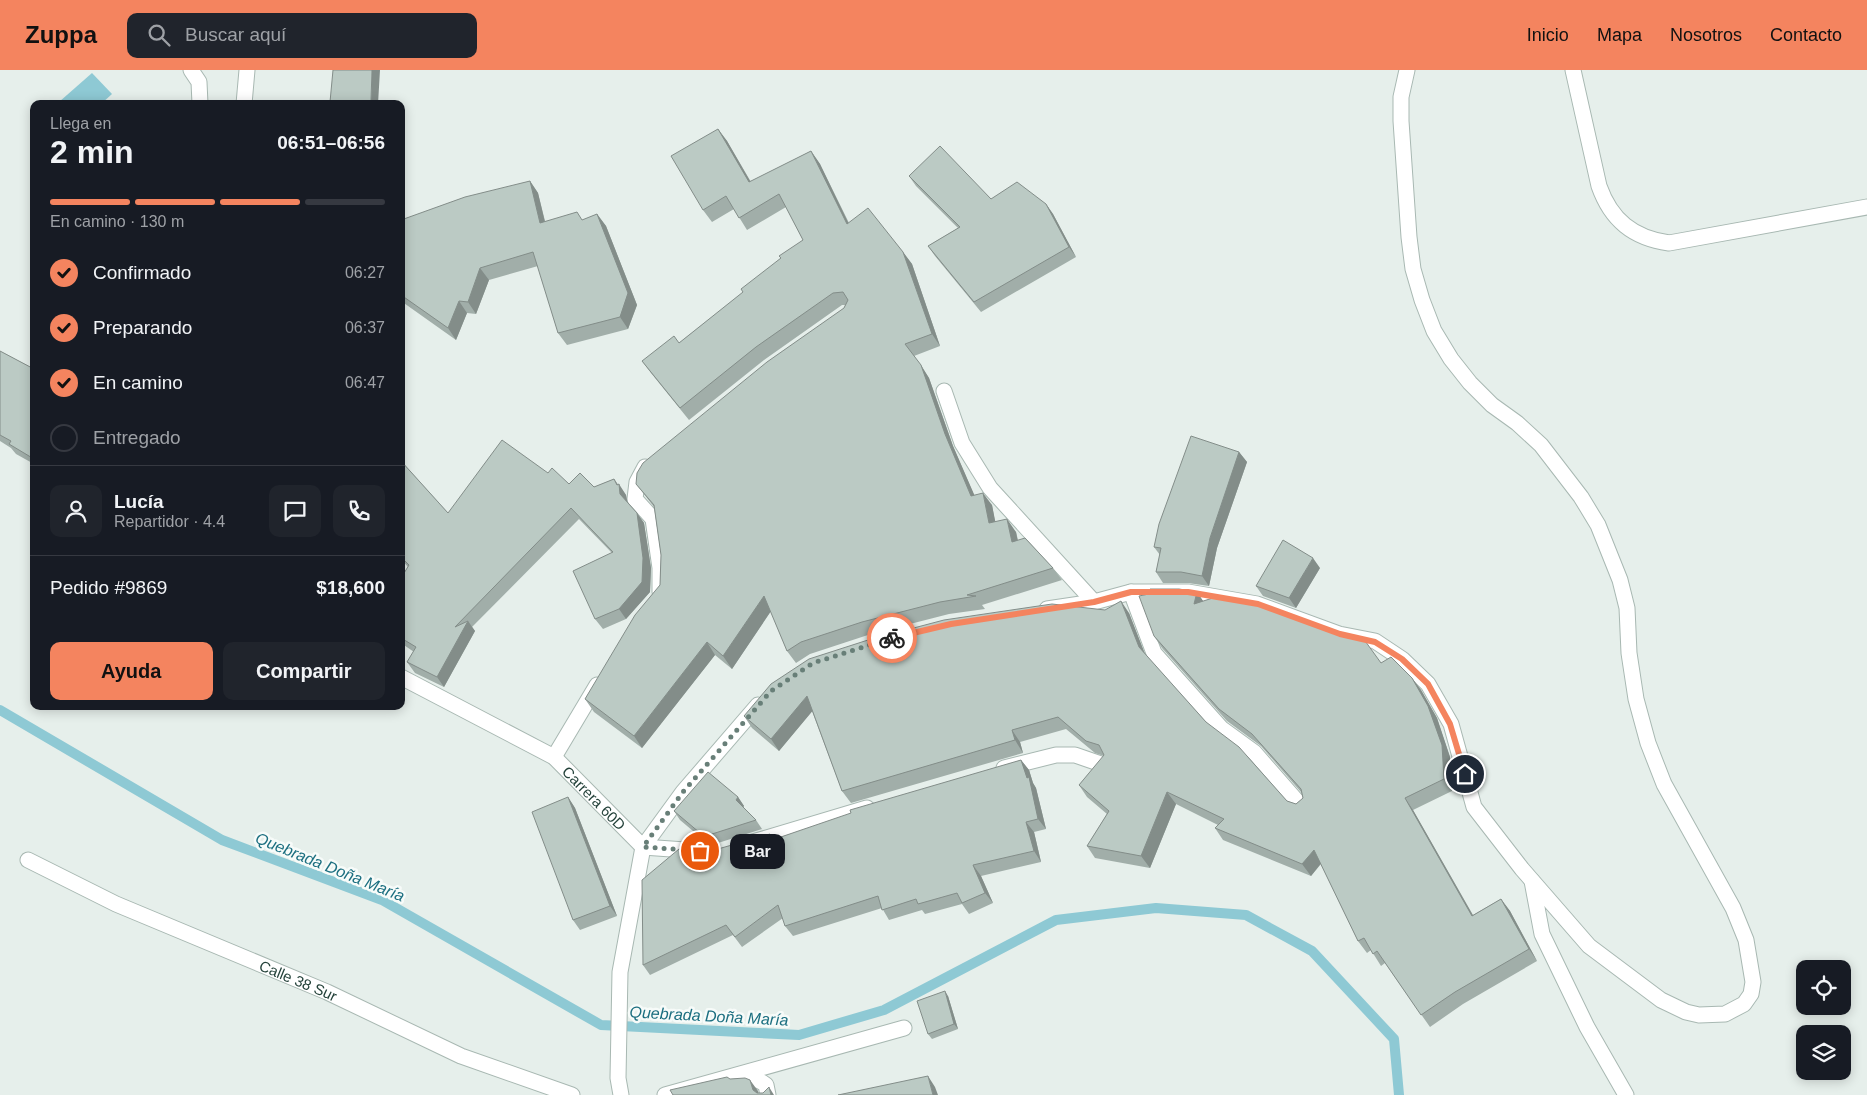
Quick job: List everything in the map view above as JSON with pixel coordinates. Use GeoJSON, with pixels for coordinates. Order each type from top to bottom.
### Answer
{"type":"FeatureCollection","features":[{"type":"Feature","properties":{"kind":"street"},"geometry":{"type":"LineString","coordinates":[[191,70],[199,82],[200,100]]}},
{"type":"Feature","properties":{"kind":"street"},"geometry":{"type":"LineString","coordinates":[[244,100],[247,70]]}},
{"type":"Feature","properties":{"kind":"street"},"geometry":{"type":"LineString","coordinates":[[1027,612],[1094,602],[1131,592],[1188,592],[1258,604],[1340,634],[1375,642],[1402,659],[1428,684],[1450,724],[1474,807],[1532,880],[1589,946],[1660,1000],[1686,1012],[1699,1015],[1724,1014],[1736,1010],[1744,1004],[1751,994],[1753,971],[1746,940],[1733,908],[1664,784],[1648,743],[1636,699],[1629,654],[1627,608],[1616,570],[1598,525],[1581,497],[1541,445],[1517,423],[1492,405],[1450,359],[1434,330],[1422,300],[1413,269],[1401,121],[1401,97],[1407,70]]}},
{"type":"Feature","properties":{"kind":"street"},"geometry":{"type":"LineString","coordinates":[[1573,70],[1599,186],[1605,202],[1615,217],[1628,230],[1641,236],[1669,243],[1867,207]]}},
{"type":"Feature","properties":{"kind":"street"},"geometry":{"type":"LineString","coordinates":[[944,391],[962,443],[990,488],[1094,602]]}},
{"type":"Feature","properties":{"kind":"street"},"geometry":{"type":"LineString","coordinates":[[650,607],[659,596],[660,568],[653,519],[634,499],[637,482],[645,467],[659,455]]}},
{"type":"Feature","properties":{"kind":"street"},"geometry":{"type":"LineString","coordinates":[[1131,592],[1154,653],[1221,728],[1254,752],[1302,807]]}},
{"type":"Feature","properties":{"kind":"street"},"geometry":{"type":"LineString","coordinates":[[554,757],[605,674]]}},
{"type":"Feature","properties":{"kind":"street","name":"Carrera 60D"},"geometry":{"type":"LineString","coordinates":[[405,679],[554,757],[643,847]]}},
{"type":"Feature","properties":{"kind":"street"},"geometry":{"type":"LineString","coordinates":[[621,1095],[618,1078],[620,972],[643,847],[683,792],[771,691]]}},
{"type":"Feature","properties":{"kind":"street"},"geometry":{"type":"LineString","coordinates":[[991,772],[1056,755],[1075,755],[1101,764]]}},
{"type":"Feature","properties":{"kind":"street"},"geometry":{"type":"LineString","coordinates":[[738,846],[878,805]]}},
{"type":"Feature","properties":{"kind":"street"},"geometry":{"type":"LineString","coordinates":[[643,847],[710,851]]}},
{"type":"Feature","properties":{"kind":"street","name":"Calle 38 Sur"},"geometry":{"type":"LineString","coordinates":[[28,860],[116,904],[327,992],[461,1056],[572,1095]]}},
{"type":"Feature","properties":{"kind":"street"},"geometry":{"type":"LineString","coordinates":[[1532,880],[1542,934],[1587,1027],[1626,1095]]}},
{"type":"Feature","properties":{"kind":"street"},"geometry":{"type":"LineString","coordinates":[[665,1095],[904,1028]]}},
{"type":"Feature","properties":{"kind":"street"},"geometry":{"type":"LineString","coordinates":[[688,1095],[748,1079],[755,1079],[767,1090]]}},
{"type":"Feature","properties":{"kind":"water"},"geometry":{"type":"Polygon","coordinates":[[[92,73],[112,94],[105,100],[61,100],[92,73]]]}},
{"type":"Feature","properties":{"kind":"building"},"geometry":{"type":"Polygon","coordinates":[[[333,70],[372,70],[371,100],[330,100],[333,70]]]}},
{"type":"Feature","properties":{"kind":"building"},"geometry":{"type":"Polygon","coordinates":[[[718,129],[749,182],[811,151],[847,224],[868,208],[903,252],[932,334],[905,344],[921,365],[945,434],[971,496],[983,493],[989,523],[1007,519],[1012,542],[1025,538],[1053,568],[967,595],[976,596],[940,602],[862,622],[801,642],[787,651],[764,596],[723,656],[707,642],[634,736],[585,699],[635,615],[660,585],[661,555],[654,505],[636,484],[637,473],[643,463],[767,362],[844,308],[848,300],[843,292],[833,293],[756,347],[680,408],[642,361],[674,336],[679,343],[743,292],[741,289],[781,258],[779,256],[803,240],[779,194],[739,218],[726,196],[703,210],[671,156],[718,129]]]}},
{"type":"Feature","properties":{"kind":"building"},"geometry":{"type":"Polygon","coordinates":[[[940,146],[991,199],[1017,182],[1046,204],[1069,247],[974,302],[928,246],[960,227],[909,176],[940,146]]]}},
{"type":"Feature","properties":{"kind":"building"},"geometry":{"type":"Polygon","coordinates":[[[530,181],[540,223],[577,212],[582,220],[597,214],[628,293],[620,317],[558,333],[533,252],[480,268],[468,302],[459,301],[448,328],[405,298],[405,219],[465,197],[530,181]]]}},
{"type":"Feature","properties":{"kind":"building"},"geometry":{"type":"Polygon","coordinates":[[[0,351],[30,367],[30,457],[9,444],[11,441],[0,435],[0,351]]]}},
{"type":"Feature","properties":{"kind":"building"},"geometry":{"type":"Polygon","coordinates":[[[1191,436],[1239,452],[1210,538],[1202,576],[1181,572],[1156,572],[1161,548],[1154,547],[1159,524],[1191,436]]]}},
{"type":"Feature","properties":{"kind":"building"},"geometry":{"type":"Polygon","coordinates":[[[502,440],[548,473],[552,468],[569,484],[580,473],[594,487],[614,479],[617,485],[619,484],[620,494],[637,513],[643,558],[642,582],[619,609],[595,619],[573,571],[613,552],[571,508],[455,627],[468,621],[437,677],[407,662],[416,647],[405,640],[405,572],[409,565],[405,561],[405,465],[448,513],[502,440]]]}},
{"type":"Feature","properties":{"kind":"building"},"geometry":{"type":"Polygon","coordinates":[[[1283,540],[1313,558],[1289,598],[1256,586],[1283,540]]]}},
{"type":"Feature","properties":{"kind":"building"},"geometry":{"type":"Polygon","coordinates":[[[1150,589],[1179,589],[1197,592],[1194,604],[1219,596],[1246,601],[1328,631],[1363,638],[1381,663],[1391,657],[1412,678],[1428,706],[1442,745],[1444,779],[1405,798],[1472,916],[1501,899],[1529,949],[1455,992],[1421,1015],[1377,951],[1373,954],[1364,938],[1358,941],[1314,850],[1302,864],[1215,828],[1224,819],[1167,792],[1141,856],[1087,846],[1109,811],[1079,785],[1104,755],[1099,745],[1086,741],[1058,717],[1012,730],[1015,740],[842,791],[807,696],[771,739],[744,716],[771,684],[809,659],[868,640],[944,620],[1052,604],[1105,610],[1121,601],[1139,647],[1206,722],[1239,747],[1287,801],[1296,804],[1303,798],[1301,789],[1252,734],[1219,709],[1154,636],[1139,596],[1149,594],[1150,589]]]}},
{"type":"Feature","properties":{"kind":"building"},"geometry":{"type":"Polygon","coordinates":[[[1021,760],[1027,778],[1029,777],[1038,819],[1026,822],[1034,851],[973,865],[985,893],[962,903],[957,893],[918,904],[916,899],[882,910],[878,896],[785,926],[778,905],[735,937],[726,925],[643,965],[642,880],[679,849],[711,851],[770,834],[775,839],[851,813],[850,810],[1021,760]]]}},
{"type":"Feature","properties":{"kind":"building"},"geometry":{"type":"Polygon","coordinates":[[[708,772],[738,797],[736,800],[756,820],[712,834],[700,833],[674,811],[708,772]]]}},
{"type":"Feature","properties":{"kind":"building"},"geometry":{"type":"Polygon","coordinates":[[[568,797],[610,906],[573,920],[532,812],[568,797]]]}},
{"type":"Feature","properties":{"kind":"building"},"geometry":{"type":"Polygon","coordinates":[[[945,991],[954,1024],[928,1034],[917,1001],[945,991]]]}},
{"type":"Feature","properties":{"kind":"building"},"geometry":{"type":"Polygon","coordinates":[[[928,1076],[933,1095],[838,1095],[928,1076]]]}},
{"type":"Feature","properties":{"kind":"building"},"geometry":{"type":"Polygon","coordinates":[[[727,1077],[730,1079],[745,1078],[750,1080],[753,1090],[757,1093],[763,1093],[769,1087],[771,1095],[673,1095],[670,1090],[727,1077]]]}},
{"type":"Feature","properties":{"kind":"waterway","name":"Quebrada Doña María"},"geometry":{"type":"LineString","coordinates":[[0,710],[222,840],[382,900],[601,1025],[799,1035],[884,1010],[1056,920],[1156,908],[1246,915],[1312,951],[1394,1039],[1399,1095]]}},
{"type":"Feature","properties":{"kind":"way so far"},"geometry":{"type":"LineString","coordinates":[[700,851],[643,847],[683,792],[771,691],[813,663],[892,638]]}},
{"type":"Feature","properties":{"kind":"place","name":"Bar"},"geometry":{"type":"Point","coordinates":[700,851]}},
{"type":"Feature","properties":{"kind":"route"},"geometry":{"type":"LineString","coordinates":[[892,638],[951,624],[1094,602],[1131,592],[1188,592],[1258,604],[1340,634],[1375,642],[1402,659],[1428,684],[1450,724],[1465,774]]}}]}
